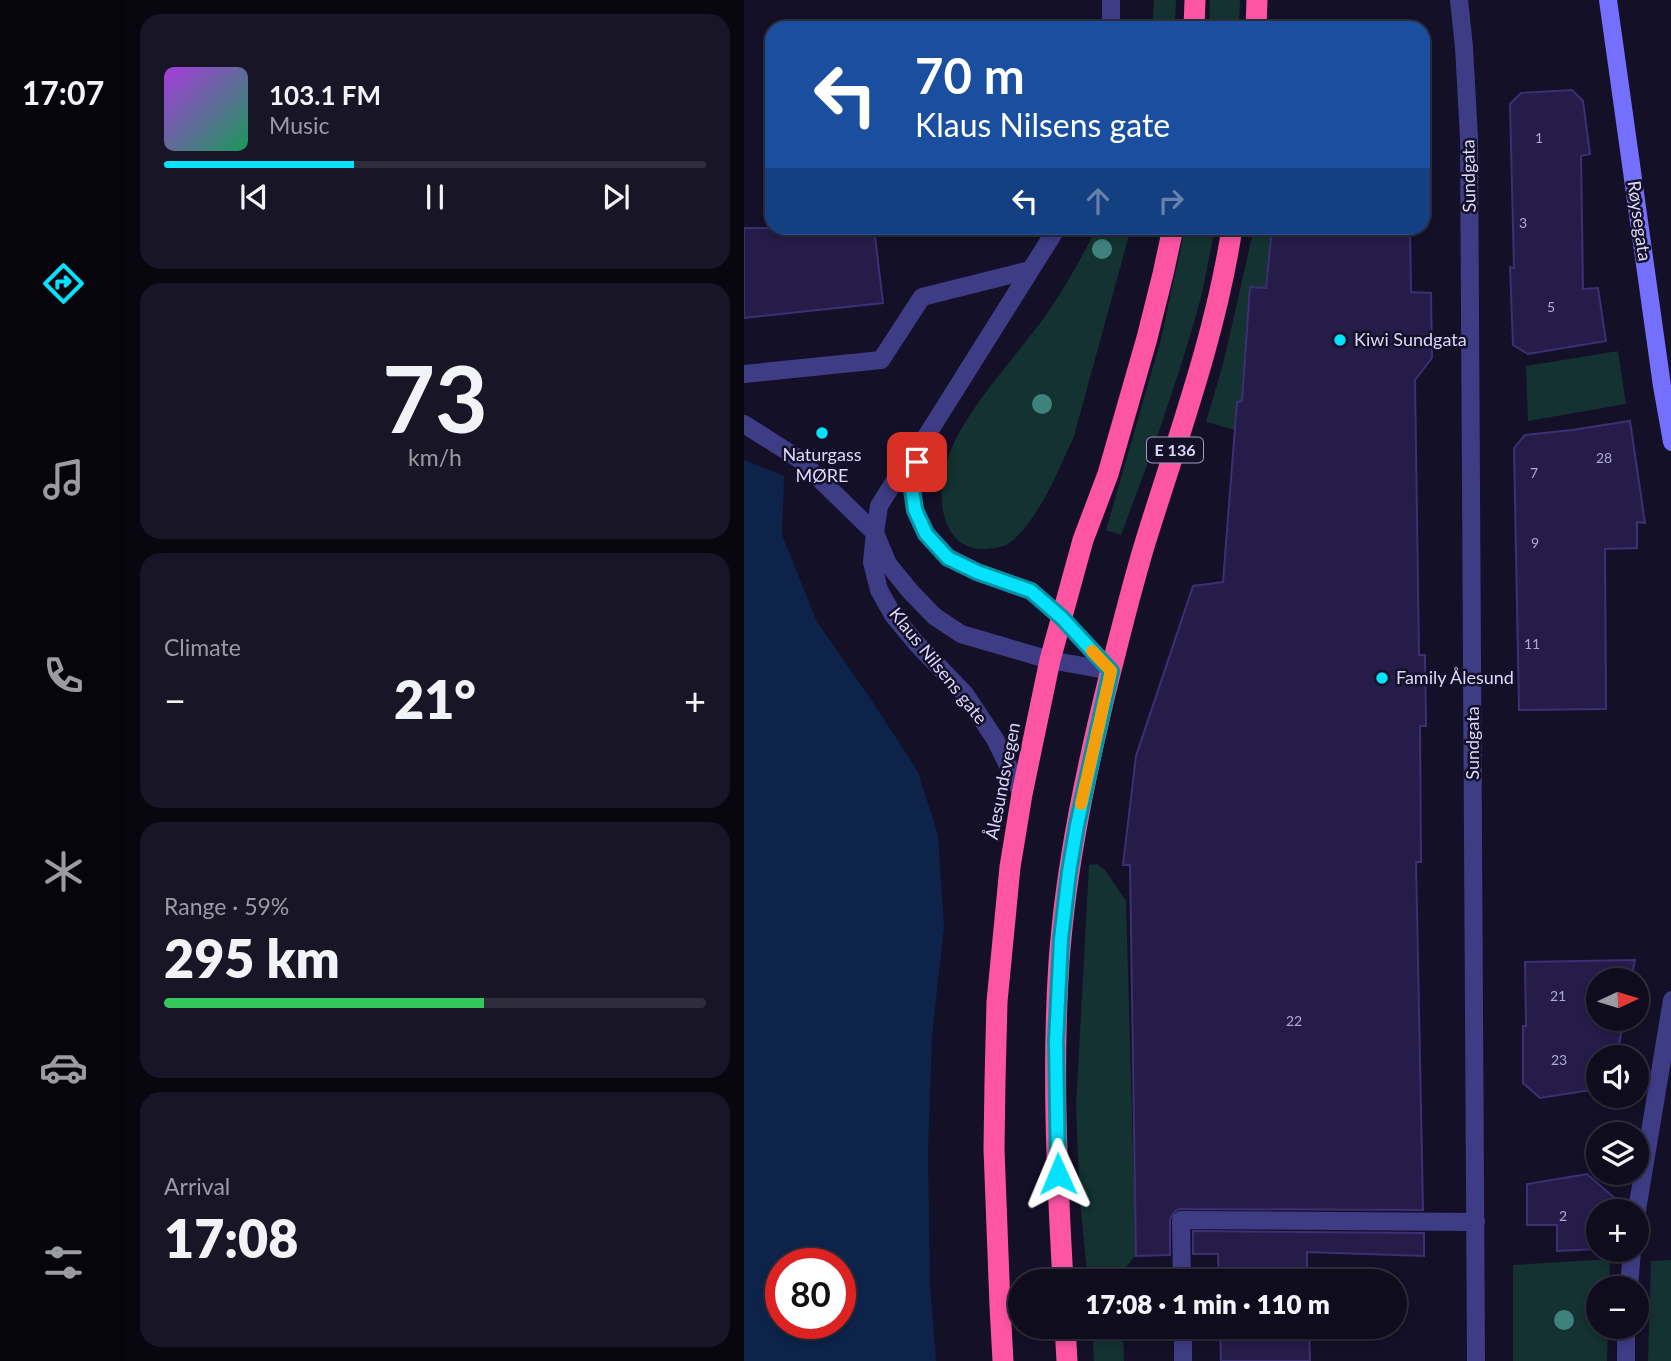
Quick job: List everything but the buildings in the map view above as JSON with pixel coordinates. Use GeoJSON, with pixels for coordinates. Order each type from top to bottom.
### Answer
{"type":"FeatureCollection","features":[{"type":"Feature","properties":{"kind":"highway"},"geometry":{"type":"LineString","coordinates":[[1194,21],[1195,0]]}},
{"type":"Feature","properties":{"kind":"highway"},"geometry":{"type":"LineString","coordinates":[[1256,21],[1257,0]]}},
{"type":"Feature","properties":{"kind":"highway","name":"Ålesundsvegen"},"geometry":{"type":"LineString","coordinates":[[1003,1361],[994,1149],[997,1002],[1010,867],[1050,660],[1083,540],[1108,474],[1147,338],[1171,235]]}},
{"type":"Feature","properties":{"kind":"highway","name":"E 136"},"geometry":{"type":"LineString","coordinates":[[1062,1269],[1056,1041],[1059,961],[1069,872],[1111,671],[1145,543],[1185,418],[1225,272],[1231,235]]}},
{"type":"Feature","properties":{"kind":"highway"},"geometry":{"type":"LineString","coordinates":[[1066,1339],[1067,1361]]}},
{"type":"Feature","properties":{"kind":"main road","name":"Røysegata"},"geometry":{"type":"LineString","coordinates":[[1608,0],[1671,443]]}},
{"type":"Feature","properties":{"kind":"street"},"geometry":{"type":"LineString","coordinates":[[1111,21],[1112,0]]}},
{"type":"Feature","properties":{"kind":"street","name":"Sundgata"},"geometry":{"type":"LineString","coordinates":[[1459,0],[1469,138],[1476,1361]]}},
{"type":"Feature","properties":{"kind":"street","name":"Klaus Nilsens gate"},"geometry":{"type":"LineString","coordinates":[[1022,794],[995,739],[965,694],[893,615],[879,590],[872,562],[879,506],[922,443],[1052,235]]}},
{"type":"Feature","properties":{"kind":"street"},"geometry":{"type":"LineString","coordinates":[[744,374],[882,360],[922,297],[1030,270]]}},
{"type":"Feature","properties":{"kind":"street"},"geometry":{"type":"LineString","coordinates":[[744,424],[799,459],[875,533]]}},
{"type":"Feature","properties":{"kind":"street","name":"Klaus Nilsens gate"},"geometry":{"type":"LineString","coordinates":[[922,443],[911,482],[915,510],[926,534],[948,558],[977,572],[1031,591],[1062,618],[1111,671]]}},
{"type":"Feature","properties":{"kind":"street","name":"Klaus Nilsens gate"},"geometry":{"type":"LineString","coordinates":[[875,533],[888,564],[910,591],[934,616],[961,634],[1050,660],[1111,671]]}},
{"type":"Feature","properties":{"kind":"street"},"geometry":{"type":"LineString","coordinates":[[1639,1199],[1671,1000]]}},
{"type":"Feature","properties":{"kind":"street"},"geometry":{"type":"LineString","coordinates":[[1182,1269],[1181,1220],[1476,1222]]}},
{"type":"Feature","properties":{"kind":"street"},"geometry":{"type":"LineString","coordinates":[[1183,1339],[1183,1361]]}},
{"type":"Feature","properties":{"kind":"street"},"geometry":{"type":"LineString","coordinates":[[1626,1339],[1626,1361]]}},
{"type":"Feature","properties":{"kind":"green space"},"geometry":{"type":"Polygon","coordinates":[[[1154,0],[1176,0],[1175,21],[1152,21],[1154,0]]]}},
{"type":"Feature","properties":{"kind":"green space"},"geometry":{"type":"Polygon","coordinates":[[[1210,0],[1240,0],[1239,21],[1209,21],[1210,0]]]}},
{"type":"Feature","properties":{"kind":"green space"},"geometry":{"type":"Polygon","coordinates":[[[1093,235],[1129,235],[1074,436],[1048,492],[1031,519],[1012,541],[997,548],[973,548],[953,535],[943,513],[941,487],[950,453],[960,430],[974,409],[1038,325],[1093,235]]]}},
{"type":"Feature","properties":{"kind":"green space"},"geometry":{"type":"Polygon","coordinates":[[[1183,235],[1214,235],[1200,301],[1182,360],[1121,535],[1106,530],[1161,339],[1183,235]]]}},
{"type":"Feature","properties":{"kind":"green space"},"geometry":{"type":"Polygon","coordinates":[[[1252,235],[1271,235],[1266,288],[1250,288],[1242,401],[1237,402],[1235,430],[1206,422],[1223,364],[1252,235]]]}},
{"type":"Feature","properties":{"kind":"green space"},"geometry":{"type":"Polygon","coordinates":[[[1618,351],[1626,404],[1528,421],[1526,366],[1618,351]]]}},
{"type":"Feature","properties":{"kind":"green space"},"geometry":{"type":"Polygon","coordinates":[[[1097,864],[1105,870],[1126,901],[1136,1255],[1124,1269],[1087,1269],[1080,1202],[1076,1107],[1089,865],[1097,864]]]}},
{"type":"Feature","properties":{"kind":"green space"},"geometry":{"type":"Polygon","coordinates":[[[1586,1260],[1610,1262],[1609,1276],[1586,1276],[1586,1339],[1608,1339],[1607,1361],[1513,1361],[1513,1265],[1586,1260]]]}},
{"type":"Feature","properties":{"kind":"green space"},"geometry":{"type":"Polygon","coordinates":[[[1671,1260],[1671,1361],[1648,1361],[1651,1261],[1671,1260]]]}},
{"type":"Feature","properties":{"kind":"green space"},"geometry":{"type":"Polygon","coordinates":[[[1093,1339],[1123,1339],[1124,1361],[1094,1361],[1093,1339]]]}},
{"type":"Feature","properties":{"kind":"water"},"geometry":{"type":"Polygon","coordinates":[[[744,460],[784,476],[782,535],[817,622],[918,772],[938,835],[944,927],[932,1036],[928,1153],[930,1284],[936,1361],[744,1361],[744,460]]]}},
{"type":"Feature","properties":{"kind":"slow traffic"},"geometry":{"type":"LineString","coordinates":[[1081,804],[1111,671],[1092,651]]}},
{"type":"Feature","properties":{"kind":"place","name":"Kiwi Sundgata"},"geometry":{"type":"Point","coordinates":[1340,340]}},
{"type":"Feature","properties":{"kind":"place","name":"Naturgass MØRE"},"geometry":{"type":"Point","coordinates":[822,433]}},
{"type":"Feature","properties":{"kind":"place","name":"Family Ålesund"},"geometry":{"type":"Point","coordinates":[1382,678]}},
{"type":"Feature","properties":{"kind":"route"},"geometry":{"type":"LineString","coordinates":[[917,462],[911,482],[915,510],[926,534],[948,558],[977,572],[1031,591],[1062,618],[1111,671],[1077,825],[1061,939],[1056,1041],[1058,1174]]}}]}
